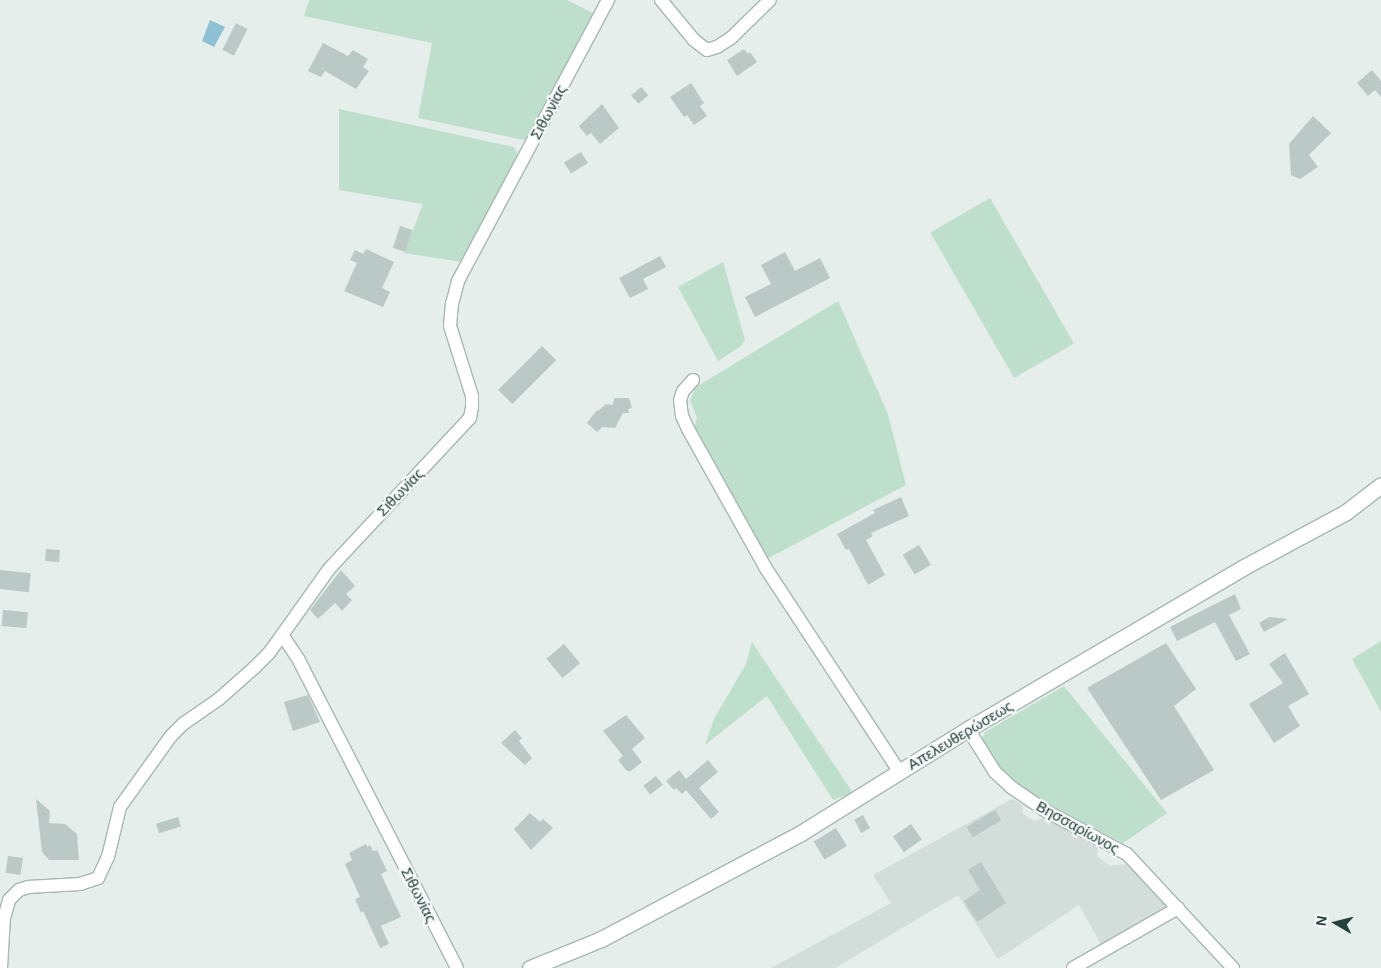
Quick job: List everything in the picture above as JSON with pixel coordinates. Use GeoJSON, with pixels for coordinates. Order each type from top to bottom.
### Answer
{"type":"FeatureCollection","features":[{"type":"Feature","properties":{"kind":"street","name":"Σιθωνίας"},"geometry":{"type":"LineString","coordinates":[[456,968],[299,660],[282,635],[329,569],[369,524],[464,427],[470,418],[472,396],[450,326],[452,304],[458,281],[608,0]]}},
{"type":"Feature","properties":{"kind":"street"},"geometry":{"type":"LineString","coordinates":[[661,0],[694,40],[707,50],[717,47],[731,38],[770,0]]}},
{"type":"Feature","properties":{"kind":"street"},"geometry":{"type":"LineString","coordinates":[[692,380],[685,388],[680,400],[682,416],[688,429],[764,567],[899,771]]}},
{"type":"Feature","properties":{"kind":"street","name":"Απελευθερώσεως"},"geometry":{"type":"LineString","coordinates":[[530,968],[602,939],[802,833],[968,729],[1242,568],[1346,512],[1381,485]]}},
{"type":"Feature","properties":{"kind":"street"},"geometry":{"type":"LineString","coordinates":[[1,968],[4,918],[9,900],[20,890],[28,887],[80,884],[98,878],[108,857],[120,807],[171,736],[183,724],[219,699],[254,668],[269,653],[282,635]]}},
{"type":"Feature","properties":{"kind":"street","name":"Βησσαρίωνος"},"geometry":{"type":"LineString","coordinates":[[968,729],[995,772],[1011,787],[1046,811],[1127,854],[1233,968]]}},
{"type":"Feature","properties":{"kind":"street"},"geometry":{"type":"LineString","coordinates":[[1073,968],[1178,908]]}},
{"type":"Feature","properties":{"kind":"shaded area"},"geometry":{"type":"Polygon","coordinates":[[[1012,799],[1022,805],[1023,814],[1034,821],[1047,817],[1098,845],[1097,856],[1110,866],[1127,864],[1171,907],[1102,946],[1079,905],[998,959],[958,895],[835,968],[771,968],[891,903],[873,875],[1012,799]]]}},
{"type":"Feature","properties":{"kind":"green space"},"geometry":{"type":"Polygon","coordinates":[[[309,0],[567,0],[595,14],[530,137],[524,140],[418,118],[432,43],[304,16],[309,0]]]}},
{"type":"Feature","properties":{"kind":"green space"},"geometry":{"type":"Polygon","coordinates":[[[339,109],[514,147],[519,158],[462,262],[404,253],[423,204],[339,190],[339,109]]]}},
{"type":"Feature","properties":{"kind":"green space"},"geometry":{"type":"Polygon","coordinates":[[[990,198],[1074,343],[1014,378],[930,232],[990,198]]]}},
{"type":"Feature","properties":{"kind":"green space"},"geometry":{"type":"Polygon","coordinates":[[[723,262],[745,340],[741,346],[718,361],[678,287],[723,262]]]}},
{"type":"Feature","properties":{"kind":"green space"},"geometry":{"type":"Polygon","coordinates":[[[838,301],[888,414],[906,485],[765,560],[693,431],[697,418],[690,400],[696,387],[838,301]]]}},
{"type":"Feature","properties":{"kind":"green space"},"geometry":{"type":"Polygon","coordinates":[[[1381,641],[1381,712],[1352,659],[1381,641]]]}},
{"type":"Feature","properties":{"kind":"green space"},"geometry":{"type":"Polygon","coordinates":[[[752,642],[853,793],[833,800],[767,696],[705,745],[714,719],[746,664],[752,642]]]}},
{"type":"Feature","properties":{"kind":"green space"},"geometry":{"type":"Polygon","coordinates":[[[1064,686],[1167,813],[1123,843],[1031,796],[993,764],[983,748],[982,739],[985,732],[1064,686]]]}},
{"type":"Feature","properties":{"kind":"water"},"geometry":{"type":"Polygon","coordinates":[[[210,20],[225,27],[214,47],[202,41],[210,20]]]}},
{"type":"Feature","properties":{"kind":"building"},"geometry":{"type":"Polygon","coordinates":[[[236,23],[248,29],[234,56],[222,50],[236,23]]]}},
{"type":"Feature","properties":{"kind":"building"},"geometry":{"type":"Polygon","coordinates":[[[323,43],[348,56],[353,50],[368,59],[363,67],[369,71],[356,89],[325,71],[321,77],[308,71],[323,43]]]}},
{"type":"Feature","properties":{"kind":"building"},"geometry":{"type":"Polygon","coordinates":[[[744,49],[748,54],[750,52],[757,62],[737,76],[727,60],[744,49]]]}},
{"type":"Feature","properties":{"kind":"building"},"geometry":{"type":"Polygon","coordinates":[[[1372,70],[1381,81],[1381,97],[1375,90],[1368,96],[1357,83],[1372,70]]]}},
{"type":"Feature","properties":{"kind":"building"},"geometry":{"type":"Polygon","coordinates":[[[691,83],[704,103],[700,106],[707,116],[694,125],[687,115],[684,117],[670,97],[691,83]]]}},
{"type":"Feature","properties":{"kind":"building"},"geometry":{"type":"Polygon","coordinates":[[[641,87],[648,95],[638,104],[631,96],[641,87]]]}},
{"type":"Feature","properties":{"kind":"building"},"geometry":{"type":"Polygon","coordinates":[[[602,104],[619,128],[600,144],[591,133],[587,136],[579,126],[602,104]]]}},
{"type":"Feature","properties":{"kind":"building"},"geometry":{"type":"Polygon","coordinates":[[[1313,116],[1331,133],[1309,155],[1318,167],[1300,179],[1291,175],[1289,144],[1313,116]]]}},
{"type":"Feature","properties":{"kind":"building"},"geometry":{"type":"Polygon","coordinates":[[[581,152],[588,163],[571,174],[564,163],[581,152]]]}},
{"type":"Feature","properties":{"kind":"building"},"geometry":{"type":"Polygon","coordinates":[[[400,226],[412,230],[405,252],[393,248],[400,226]]]}},
{"type":"Feature","properties":{"kind":"building"},"geometry":{"type":"Polygon","coordinates":[[[366,249],[394,262],[382,288],[390,292],[383,307],[344,291],[357,263],[350,260],[355,250],[363,254],[366,249]]]}},
{"type":"Feature","properties":{"kind":"building"},"geometry":{"type":"Polygon","coordinates":[[[785,252],[795,271],[820,258],[830,278],[755,317],[745,297],[771,284],[761,265],[785,252]]]}},
{"type":"Feature","properties":{"kind":"building"},"geometry":{"type":"Polygon","coordinates":[[[660,256],[666,267],[643,279],[648,289],[630,298],[619,278],[660,256]]]}},
{"type":"Feature","properties":{"kind":"building"},"geometry":{"type":"Polygon","coordinates":[[[542,346],[556,360],[512,404],[498,390],[542,346]]]}},
{"type":"Feature","properties":{"kind":"building"},"geometry":{"type":"Polygon","coordinates":[[[614,398],[629,398],[632,408],[628,409],[629,413],[623,413],[615,428],[602,427],[597,432],[587,423],[597,410],[606,404],[613,405],[614,398]]]}},
{"type":"Feature","properties":{"kind":"building"},"geometry":{"type":"Polygon","coordinates":[[[901,497],[909,516],[871,533],[873,536],[866,540],[885,575],[868,585],[849,549],[846,550],[837,534],[875,513],[873,510],[901,497]]]}},
{"type":"Feature","properties":{"kind":"building"},"geometry":{"type":"Polygon","coordinates":[[[919,545],[931,565],[915,575],[903,555],[919,545]]]}},
{"type":"Feature","properties":{"kind":"building"},"geometry":{"type":"Polygon","coordinates":[[[46,549],[60,550],[59,562],[45,561],[46,549]]]}},
{"type":"Feature","properties":{"kind":"building"},"geometry":{"type":"Polygon","coordinates":[[[0,570],[31,573],[29,592],[0,589],[0,570]]]}},
{"type":"Feature","properties":{"kind":"building"},"geometry":{"type":"Polygon","coordinates":[[[341,570],[355,586],[346,594],[352,600],[342,611],[335,603],[318,619],[310,610],[341,570]]]}},
{"type":"Feature","properties":{"kind":"building"},"geometry":{"type":"Polygon","coordinates":[[[1235,594],[1241,609],[1229,615],[1250,654],[1236,661],[1215,622],[1177,641],[1170,627],[1235,594]]]}},
{"type":"Feature","properties":{"kind":"building"},"geometry":{"type":"Polygon","coordinates":[[[3,610],[28,612],[27,628],[2,626],[3,610]]]}},
{"type":"Feature","properties":{"kind":"building"},"geometry":{"type":"Polygon","coordinates":[[[1269,617],[1288,619],[1264,632],[1259,623],[1269,617]]]}},
{"type":"Feature","properties":{"kind":"building"},"geometry":{"type":"Polygon","coordinates":[[[1166,643],[1196,689],[1174,706],[1214,770],[1161,800],[1087,688],[1166,643]]]}},
{"type":"Feature","properties":{"kind":"building"},"geometry":{"type":"Polygon","coordinates":[[[564,644],[580,663],[562,678],[546,659],[564,644]]]}},
{"type":"Feature","properties":{"kind":"building"},"geometry":{"type":"Polygon","coordinates":[[[1285,653],[1309,694],[1288,706],[1300,726],[1274,743],[1249,704],[1283,683],[1269,664],[1285,653]]]}},
{"type":"Feature","properties":{"kind":"building"},"geometry":{"type":"Polygon","coordinates":[[[308,695],[320,722],[293,731],[284,702],[308,695]]]}},
{"type":"Feature","properties":{"kind":"building"},"geometry":{"type":"Polygon","coordinates":[[[626,715],[645,738],[632,749],[642,762],[631,771],[627,771],[618,760],[623,756],[603,731],[626,715]]]}},
{"type":"Feature","properties":{"kind":"building"},"geometry":{"type":"Polygon","coordinates":[[[515,730],[522,738],[519,741],[532,758],[525,765],[501,743],[515,730]]]}},
{"type":"Feature","properties":{"kind":"building"},"geometry":{"type":"Polygon","coordinates":[[[708,760],[718,772],[699,788],[719,812],[711,819],[686,790],[682,794],[676,788],[674,790],[666,781],[679,770],[686,779],[708,760]]]}},
{"type":"Feature","properties":{"kind":"building"},"geometry":{"type":"Polygon","coordinates":[[[656,776],[663,785],[650,795],[643,786],[656,776]]]}},
{"type":"Feature","properties":{"kind":"building"},"geometry":{"type":"Polygon","coordinates":[[[36,799],[50,811],[49,823],[65,824],[77,834],[79,860],[49,860],[42,852],[36,799]]]}},
{"type":"Feature","properties":{"kind":"building"},"geometry":{"type":"Polygon","coordinates":[[[995,810],[1001,820],[973,837],[967,827],[995,810]]]}},
{"type":"Feature","properties":{"kind":"building"},"geometry":{"type":"Polygon","coordinates":[[[530,813],[540,822],[543,819],[553,828],[531,850],[514,829],[530,813]]]}},
{"type":"Feature","properties":{"kind":"building"},"geometry":{"type":"Polygon","coordinates":[[[863,815],[870,828],[861,833],[854,820],[863,815]]]}},
{"type":"Feature","properties":{"kind":"building"},"geometry":{"type":"Polygon","coordinates":[[[178,817],[181,827],[159,833],[156,824],[178,817]]]}},
{"type":"Feature","properties":{"kind":"building"},"geometry":{"type":"Polygon","coordinates":[[[911,824],[922,840],[904,852],[893,837],[911,824]]]}},
{"type":"Feature","properties":{"kind":"building"},"geometry":{"type":"Polygon","coordinates":[[[836,828],[847,846],[825,859],[814,841],[836,828]]]}},
{"type":"Feature","properties":{"kind":"building"},"geometry":{"type":"Polygon","coordinates":[[[366,844],[367,847],[370,845],[373,851],[377,850],[387,871],[381,874],[401,917],[381,926],[389,944],[380,948],[363,911],[361,913],[355,899],[360,897],[345,864],[352,860],[349,853],[366,844]]]}},
{"type":"Feature","properties":{"kind":"building"},"geometry":{"type":"Polygon","coordinates":[[[8,856],[23,858],[20,875],[6,873],[8,856]]]}},
{"type":"Feature","properties":{"kind":"building"},"geometry":{"type":"Polygon","coordinates":[[[981,862],[1006,903],[977,922],[964,901],[980,890],[968,870],[981,862]]]}}]}
